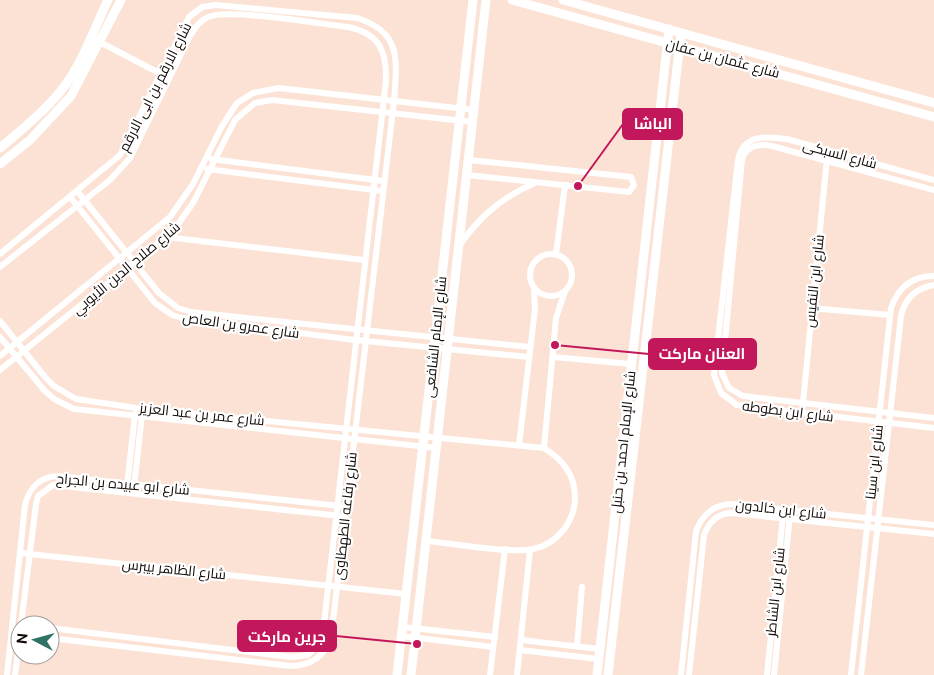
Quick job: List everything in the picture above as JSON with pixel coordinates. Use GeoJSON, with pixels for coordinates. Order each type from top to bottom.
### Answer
{"type":"FeatureCollection","features":[{"type":"Feature","properties":{"kind":"street"},"geometry":{"type":"LineString","coordinates":[[0,148],[43,111],[71,77],[108,0]]}},
{"type":"Feature","properties":{"kind":"street"},"geometry":{"type":"LineString","coordinates":[[0,164],[30,140],[58,112],[82,79],[121,0]]}},
{"type":"Feature","properties":{"kind":"street","name":"شارع الإمام الشافعى"},"geometry":{"type":"LineString","coordinates":[[397,675],[473,0]]}},
{"type":"Feature","properties":{"kind":"street","name":"شارع الإمام الشافعى"},"geometry":{"type":"LineString","coordinates":[[411,675],[486,0]]}},
{"type":"Feature","properties":{"kind":"street","name":"شارع عثمان بن عفان"},"geometry":{"type":"LineString","coordinates":[[512,0],[934,116]]}},
{"type":"Feature","properties":{"kind":"street","name":"شارع عثمان بن عفان"},"geometry":{"type":"LineString","coordinates":[[563,0],[934,102]]}},
{"type":"Feature","properties":{"kind":"street","name":"شارع الارقم بن ابى الارقم"},"geometry":{"type":"LineString","coordinates":[[0,254],[78,192],[120,155],[190,18],[202,7],[216,4],[327,14],[372,22],[390,40],[395,48],[394,100]]}},
{"type":"Feature","properties":{"kind":"street","name":"شارع الارقم بن ابى الارقم"},"geometry":{"type":"LineString","coordinates":[[0,267],[110,180],[130,158],[168,78],[195,28],[208,17],[228,14],[360,29],[379,44],[385,55],[386,68],[383,99]]}},
{"type":"Feature","properties":{"kind":"street"},"geometry":{"type":"LineString","coordinates":[[326,25],[327,14]]}},
{"type":"Feature","properties":{"kind":"street","name":"شارع الإمام احمد بن حنبل"},"geometry":{"type":"LineString","coordinates":[[597,675],[669,30]]}},
{"type":"Feature","properties":{"kind":"street","name":"شارع الإمام احمد بن حنبل"},"geometry":{"type":"LineString","coordinates":[[608,675],[681,33]]}},
{"type":"Feature","properties":{"kind":"street"},"geometry":{"type":"LineString","coordinates":[[91,37],[168,78]]}},
{"type":"Feature","properties":{"kind":"street","name":"شارع صلاح الدين الأيوبي"},"geometry":{"type":"LineString","coordinates":[[0,356],[170,217],[182,201],[201,168],[231,110],[244,97],[261,90],[280,88],[474,110]]}},
{"type":"Feature","properties":{"kind":"street","name":"شارع رفاعه الطهطاوى"},"geometry":{"type":"LineString","coordinates":[[60,629],[291,657],[308,655],[322,641],[383,99]]}},
{"type":"Feature","properties":{"kind":"street","name":"شارع صلاح الدين الأيوبي"},"geometry":{"type":"LineString","coordinates":[[0,370],[166,237],[188,212],[240,114],[247,108],[263,100],[472,122]]}},
{"type":"Feature","properties":{"kind":"street","name":"شارع رفاعه الطهطاوى"},"geometry":{"type":"LineString","coordinates":[[60,639],[290,666],[310,663],[327,648],[331,638],[394,100]]}},
{"type":"Feature","properties":{"kind":"street","name":"شارع السبكى"},"geometry":{"type":"LineString","coordinates":[[748,146],[756,138],[767,136],[828,150],[934,180]]}},
{"type":"Feature","properties":{"kind":"street","name":"شارع السبكى"},"geometry":{"type":"LineString","coordinates":[[748,146],[766,144],[934,190]]}},
{"type":"Feature","properties":{"kind":"street","name":"شارع ابن بطوطه"},"geometry":{"type":"LineString","coordinates":[[748,146],[742,159],[714,364],[716,384],[728,400],[737,405],[934,428]]}},
{"type":"Feature","properties":{"kind":"street","name":"شارع ابن النفيس"},"geometry":{"type":"LineString","coordinates":[[802,412],[828,150]]}},
{"type":"Feature","properties":{"kind":"street"},"geometry":{"type":"LineString","coordinates":[[206,158],[384,181]]}},
{"type":"Feature","properties":{"kind":"street"},"geometry":{"type":"LineString","coordinates":[[467,175],[629,192],[634,185],[631,177],[469,160]]}},
{"type":"Feature","properties":{"kind":"street"},"geometry":{"type":"LineString","coordinates":[[201,168],[382,191]]}},
{"type":"Feature","properties":{"kind":"street"},"geometry":{"type":"LineString","coordinates":[[652,180],[663,181]]}},
{"type":"Feature","properties":{"kind":"street"},"geometry":{"type":"LineString","coordinates":[[458,247],[491,208],[520,190],[536,183]]}},
{"type":"Feature","properties":{"kind":"street"},"geometry":{"type":"LineString","coordinates":[[556,254],[564,185]]}},
{"type":"Feature","properties":{"kind":"street","name":"شارع عمرو بن العاص"},"geometry":{"type":"LineString","coordinates":[[78,192],[168,302],[184,310],[356,330],[530,347]]}},
{"type":"Feature","properties":{"kind":"street"},"geometry":{"type":"LineString","coordinates":[[650,194],[661,196]]}},
{"type":"Feature","properties":{"kind":"street","name":"شارع عمرو بن العاص"},"geometry":{"type":"LineString","coordinates":[[70,198],[155,303],[163,310],[182,318],[355,340],[529,357]]}},
{"type":"Feature","properties":{"kind":"street"},"geometry":{"type":"LineString","coordinates":[[166,237],[364,260]]}},
{"type":"Feature","properties":{"kind":"street"},"geometry":{"type":"LineString","coordinates":[[426,541],[530,550],[542,546],[562,532],[569,522],[575,498],[572,479],[563,463],[544,448],[558,310],[571,281],[571,270],[566,260],[556,254],[542,255],[532,264],[529,276],[534,289],[535,309],[519,445]]}},
{"type":"Feature","properties":{"kind":"street","name":"شارع ابن بطوطه"},"geometry":{"type":"LineString","coordinates":[[729,263],[722,365],[724,381],[735,393],[743,396],[934,418]]}},
{"type":"Feature","properties":{"kind":"street","name":"شارع ابن سينا"},"geometry":{"type":"LineString","coordinates":[[851,675],[890,315],[894,301],[901,288],[913,280],[934,276]]}},
{"type":"Feature","properties":{"kind":"street","name":"شارع ابن سينا"},"geometry":{"type":"LineString","coordinates":[[861,675],[902,308],[912,294],[926,286],[934,286]]}},
{"type":"Feature","properties":{"kind":"street"},"geometry":{"type":"LineString","coordinates":[[534,289],[549,296],[565,291]]}},
{"type":"Feature","properties":{"kind":"street"},"geometry":{"type":"LineString","coordinates":[[811,308],[890,315]]}},
{"type":"Feature","properties":{"kind":"street","name":"شارع عمر بن عبد العزيز"},"geometry":{"type":"LineString","coordinates":[[0,321],[54,386],[76,399],[136,408],[544,448]]}},
{"type":"Feature","properties":{"kind":"street","name":"شارع عمر بن عبد العزيز"},"geometry":{"type":"LineString","coordinates":[[0,337],[46,391],[64,405],[89,411],[138,417],[437,448]]}},
{"type":"Feature","properties":{"kind":"street"},"geometry":{"type":"LineString","coordinates":[[553,357],[632,364]]}},
{"type":"Feature","properties":{"kind":"street"},"geometry":{"type":"LineString","coordinates":[[130,493],[138,417],[136,408]]}},
{"type":"Feature","properties":{"kind":"street"},"geometry":{"type":"LineString","coordinates":[[138,417],[143,408]]}},
{"type":"Feature","properties":{"kind":"street"},"geometry":{"type":"LineString","coordinates":[[621,457],[632,459]]}},
{"type":"Feature","properties":{"kind":"street","name":"شارع ابو عبيده بن الجراح"},"geometry":{"type":"LineString","coordinates":[[13,615],[27,497],[31,490],[43,479],[57,476],[346,507]]}},
{"type":"Feature","properties":{"kind":"street","name":"شارع ابو عبيده بن الجراح"},"geometry":{"type":"LineString","coordinates":[[22,615],[36,504],[38,496],[44,489],[53,485],[61,484],[345,516]]}},
{"type":"Feature","properties":{"kind":"street","name":"شارع ابن خالدون"},"geometry":{"type":"LineString","coordinates":[[681,675],[696,531],[704,516],[716,506],[724,504],[787,509],[934,525]]}},
{"type":"Feature","properties":{"kind":"street","name":"شارع ابن الشاطر"},"geometry":{"type":"LineString","coordinates":[[774,675],[774,640],[787,509]]}},
{"type":"Feature","properties":{"kind":"street","name":"شارع ابن خالدون"},"geometry":{"type":"LineString","coordinates":[[689,675],[704,535],[710,524],[726,513],[934,534]]}},
{"type":"Feature","properties":{"kind":"street"},"geometry":{"type":"LineString","coordinates":[[490,675],[504,549]]}},
{"type":"Feature","properties":{"kind":"street"},"geometry":{"type":"LineString","coordinates":[[517,675],[530,550]]}},
{"type":"Feature","properties":{"kind":"street","name":"شارع الظاهر بيبرس"},"geometry":{"type":"LineString","coordinates":[[20,553],[406,594]]}},
{"type":"Feature","properties":{"kind":"street"},"geometry":{"type":"LineString","coordinates":[[577,646],[582,586]]}},
{"type":"Feature","properties":{"kind":"street"},"geometry":{"type":"LineString","coordinates":[[604,612],[615,614]]}},
{"type":"Feature","properties":{"kind":"street"},"geometry":{"type":"LineString","coordinates":[[402,632],[494,636]]}},
{"type":"Feature","properties":{"kind":"street"},"geometry":{"type":"LineString","coordinates":[[416,633],[494,647]]}},
{"type":"Feature","properties":{"kind":"street"},"geometry":{"type":"LineString","coordinates":[[686,634],[694,635]]}},
{"type":"Feature","properties":{"kind":"street"},"geometry":{"type":"LineString","coordinates":[[520,640],[600,649]]}},
{"type":"Feature","properties":{"kind":"street","name":"شارع ابن الشاطر"},"geometry":{"type":"LineString","coordinates":[[767,675],[774,640]]}},
{"type":"Feature","properties":{"kind":"street"},"geometry":{"type":"LineString","coordinates":[[178,653],[179,643]]}},
{"type":"Feature","properties":{"kind":"street","name":"شارع ابو عبيده بن الجراح"},"geometry":{"type":"LineString","coordinates":[[7,675],[10,644]]}},
{"type":"Feature","properties":{"kind":"street"},"geometry":{"type":"LineString","coordinates":[[520,650],[598,659]]}},
{"type":"Feature","properties":{"kind":"place","name":"الباشا"},"geometry":{"type":"Point","coordinates":[578,186]}},
{"type":"Feature","properties":{"kind":"place","name":"العنان ماركت"},"geometry":{"type":"Point","coordinates":[555,345]}},
{"type":"Feature","properties":{"kind":"place","name":"جرين ماركت"},"geometry":{"type":"Point","coordinates":[417,644]}}]}
